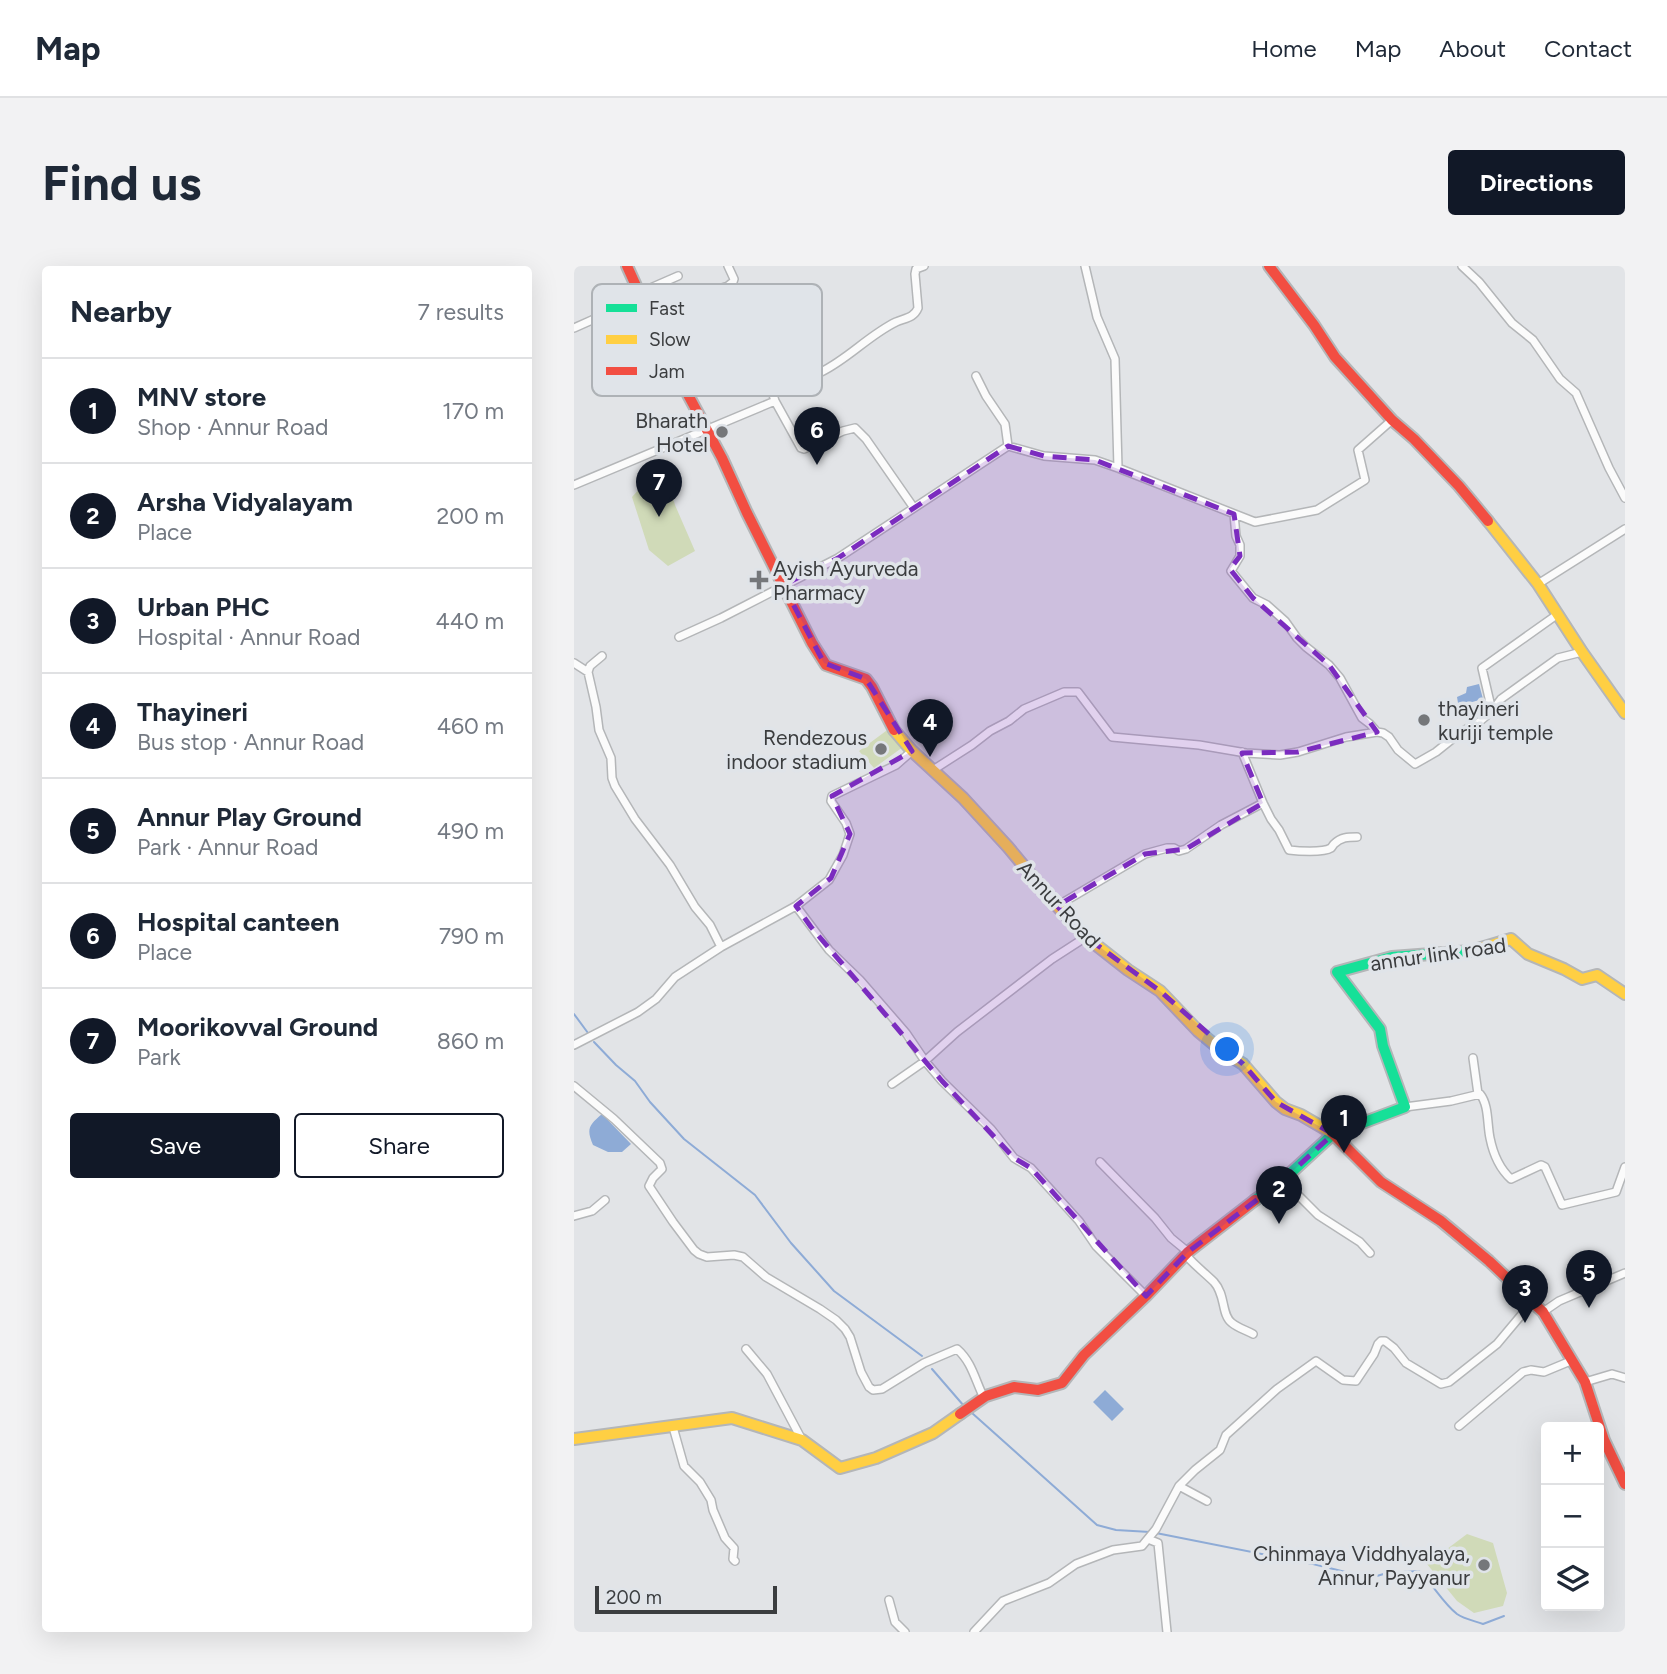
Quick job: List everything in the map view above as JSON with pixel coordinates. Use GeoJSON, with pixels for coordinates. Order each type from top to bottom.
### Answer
{"type":"FeatureCollection","features":[{"type":"Feature","properties":{"kind":"main road","name":"Annur Road"},"geometry":{"type":"LineString","coordinates":[[627,266],[635,284]]}},
{"type":"Feature","properties":{"kind":"main road"},"geometry":{"type":"LineString","coordinates":[[1269,266],[1335,357],[1392,420],[1460,486],[1538,584],[1625,713]]}},
{"type":"Feature","properties":{"kind":"main road","name":"Annur Road"},"geometry":{"type":"LineString","coordinates":[[689,396],[824,663],[831,668],[866,679],[891,726],[912,751],[962,798],[1008,847],[1086,937],[1160,991],[1198,1031],[1243,1065],[1276,1102],[1333,1134],[1381,1182],[1441,1222],[1534,1301],[1585,1382],[1604,1440],[1625,1484]]}},
{"type":"Feature","properties":{"kind":"main road","name":"annur link road"},"geometry":{"type":"LineString","coordinates":[[1405,1107],[1383,1046],[1380,1029],[1337,972],[1392,957],[1469,951],[1511,940],[1528,954],[1582,979],[1597,975],[1625,994]]}},
{"type":"Feature","properties":{"kind":"main road"},"geometry":{"type":"LineString","coordinates":[[574,1439],[732,1418],[802,1440],[839,1468],[876,1458],[933,1433],[984,1398],[1014,1387],[1038,1390],[1062,1383],[1084,1355],[1146,1296],[1186,1253],[1283,1180],[1333,1134],[1405,1107]]}},
{"type":"Feature","properties":{"kind":"street"},"geometry":{"type":"LineString","coordinates":[[728,266],[734,279],[731,284]]}},
{"type":"Feature","properties":{"kind":"street"},"geometry":{"type":"LineString","coordinates":[[1085,266],[1097,317],[1115,359],[1118,468]]}},
{"type":"Feature","properties":{"kind":"street"},"geometry":{"type":"LineString","coordinates":[[1462,266],[1479,282],[1512,323],[1533,340],[1560,379],[1576,393],[1625,498]]}},
{"type":"Feature","properties":{"kind":"street"},"geometry":{"type":"LineString","coordinates":[[822,372],[896,322],[916,313],[918,308],[915,274],[918,267]]}},
{"type":"Feature","properties":{"kind":"street"},"geometry":{"type":"LineString","coordinates":[[660,284],[678,276]]}},
{"type":"Feature","properties":{"kind":"street"},"geometry":{"type":"LineString","coordinates":[[574,328],[592,320]]}},
{"type":"Feature","properties":{"kind":"street"},"geometry":{"type":"LineString","coordinates":[[976,376],[1005,424],[1007,446]]}},
{"type":"Feature","properties":{"kind":"street"},"geometry":{"type":"LineString","coordinates":[[773,396],[801,448],[804,449],[843,430],[855,428],[866,439],[914,508]]}},
{"type":"Feature","properties":{"kind":"street"},"geometry":{"type":"LineString","coordinates":[[574,485],[775,401]]}},
{"type":"Feature","properties":{"kind":"street"},"geometry":{"type":"LineString","coordinates":[[678,637],[838,558],[1007,446],[1044,456],[1095,460],[1255,522],[1317,510],[1366,480],[1358,450],[1392,420]]}},
{"type":"Feature","properties":{"kind":"street"},"geometry":{"type":"LineString","coordinates":[[1234,514],[1240,556],[1231,571],[1253,598],[1267,605],[1285,621],[1306,647],[1329,665],[1340,678],[1362,718],[1377,732]]}},
{"type":"Feature","properties":{"kind":"street"},"geometry":{"type":"LineString","coordinates":[[1538,584],[1625,529]]}},
{"type":"Feature","properties":{"kind":"street"},"geometry":{"type":"LineString","coordinates":[[1492,711],[1482,668],[1558,614]]}},
{"type":"Feature","properties":{"kind":"street"},"geometry":{"type":"LineString","coordinates":[[933,770],[972,746],[990,731],[1009,722],[1024,709],[1064,692],[1078,692],[1112,737],[1280,755],[1346,737],[1377,732],[1389,737],[1398,750],[1415,764],[1492,711],[1501,699],[1558,657],[1582,652]]}},
{"type":"Feature","properties":{"kind":"street"},"geometry":{"type":"LineString","coordinates":[[602,656],[590,666],[588,672],[601,737],[611,758],[615,786],[635,819],[670,864],[721,947]]}},
{"type":"Feature","properties":{"kind":"street"},"geometry":{"type":"LineString","coordinates":[[574,663],[588,672]]}},
{"type":"Feature","properties":{"kind":"street"},"geometry":{"type":"LineString","coordinates":[[574,1045],[638,1012],[656,999],[675,978],[721,947],[796,906],[829,880],[850,834],[831,801],[832,796],[896,765],[912,751]]}},
{"type":"Feature","properties":{"kind":"street"},"geometry":{"type":"LineString","coordinates":[[1242,752],[1263,803],[1289,850],[1325,850],[1346,837],[1357,837]]}},
{"type":"Feature","properties":{"kind":"street"},"geometry":{"type":"LineString","coordinates":[[1057,906],[1145,854],[1167,848],[1186,849],[1222,825],[1263,803]]}},
{"type":"Feature","properties":{"kind":"street"},"geometry":{"type":"LineString","coordinates":[[796,906],[829,950],[860,980],[906,1033],[942,1081],[991,1129],[1014,1158],[1031,1168],[1079,1221],[1096,1246],[1146,1296]]}},
{"type":"Feature","properties":{"kind":"street"},"geometry":{"type":"LineString","coordinates":[[892,1084],[925,1061],[957,1032],[1052,959],[1086,937]]}},
{"type":"Feature","properties":{"kind":"street"},"geometry":{"type":"LineString","coordinates":[[1473,1058],[1478,1094],[1485,1100],[1490,1141],[1508,1177],[1511,1179],[1541,1165],[1545,1167],[1562,1205],[1616,1192],[1625,1167]]}},
{"type":"Feature","properties":{"kind":"street"},"geometry":{"type":"LineString","coordinates":[[574,1086],[614,1118],[660,1163],[662,1169],[649,1186],[694,1250],[707,1257],[743,1257],[766,1277],[836,1320],[850,1337],[860,1372],[869,1387],[873,1390],[882,1389],[924,1363],[957,1349],[965,1356],[973,1370],[984,1398]]}},
{"type":"Feature","properties":{"kind":"street"},"geometry":{"type":"LineString","coordinates":[[1405,1107],[1451,1101],[1478,1094]]}},
{"type":"Feature","properties":{"kind":"street"},"geometry":{"type":"LineString","coordinates":[[1100,1162],[1215,1283],[1230,1322],[1253,1334]]}},
{"type":"Feature","properties":{"kind":"street"},"geometry":{"type":"LineString","coordinates":[[1283,1180],[1318,1215],[1360,1242],[1370,1253]]}},
{"type":"Feature","properties":{"kind":"street"},"geometry":{"type":"LineString","coordinates":[[574,1216],[592,1210],[605,1200]]}},
{"type":"Feature","properties":{"kind":"street"},"geometry":{"type":"LineString","coordinates":[[1543,1312],[1559,1301],[1625,1273]]}},
{"type":"Feature","properties":{"kind":"street"},"geometry":{"type":"LineString","coordinates":[[974,1632],[1003,1601],[1049,1583],[1076,1564],[1113,1549],[1142,1546],[1156,1529],[1179,1486],[1220,1450],[1226,1435],[1277,1389],[1315,1361],[1343,1380],[1356,1381],[1378,1344],[1385,1341],[1406,1363],[1441,1384],[1449,1382],[1497,1344],[1534,1301]]}},
{"type":"Feature","properties":{"kind":"street"},"geometry":{"type":"LineString","coordinates":[[746,1349],[767,1374],[802,1440]]}},
{"type":"Feature","properties":{"kind":"street"},"geometry":{"type":"LineString","coordinates":[[1459,1426],[1524,1372],[1544,1372],[1573,1360]]}},
{"type":"Feature","properties":{"kind":"street"},"geometry":{"type":"LineString","coordinates":[[1585,1382],[1612,1374],[1625,1378]]}},
{"type":"Feature","properties":{"kind":"street"},"geometry":{"type":"LineString","coordinates":[[673,1427],[684,1466],[700,1482],[711,1500],[725,1538],[734,1548],[735,1561]]}},
{"type":"Feature","properties":{"kind":"street"},"geometry":{"type":"LineString","coordinates":[[1179,1486],[1207,1501]]}},
{"type":"Feature","properties":{"kind":"street"},"geometry":{"type":"LineString","coordinates":[[1149,1537],[1158,1543],[1167,1632]]}},
{"type":"Feature","properties":{"kind":"street"},"geometry":{"type":"LineString","coordinates":[[890,1600],[895,1622],[905,1632]]}},
{"type":"Feature","properties":{"kind":"highlighted area"},"geometry":{"type":"Polygon","coordinates":[[[1008,446],[1044,456],[1095,460],[1234,514],[1240,556],[1230,569],[1253,598],[1329,665],[1377,732],[1298,752],[1242,753],[1263,803],[1186,849],[1145,854],[1057,906],[1086,937],[1160,991],[1243,1064],[1276,1102],[1333,1134],[1283,1180],[1188,1252],[1146,1296],[1031,1168],[1014,1158],[942,1081],[811,927],[796,906],[831,878],[850,834],[832,796],[912,751],[866,679],[824,663],[783,585],[838,558],[1008,446]]]}},
{"type":"Feature","properties":{"kind":"green space"},"geometry":{"type":"Polygon","coordinates":[[[651,476],[669,485],[695,551],[668,566],[649,550],[632,497],[651,476]]]}},
{"type":"Feature","properties":{"kind":"green space","name":"Rendezous indoor stadium"},"geometry":{"type":"Polygon","coordinates":[[[890,728],[903,747],[874,768],[859,751],[890,728]]]}},
{"type":"Feature","properties":{"kind":"green space"},"geometry":{"type":"Polygon","coordinates":[[[1467,1534],[1493,1543],[1507,1593],[1503,1606],[1474,1613],[1457,1601],[1427,1564],[1467,1534]]]}},
{"type":"Feature","properties":{"kind":"water"},"geometry":{"type":"Polygon","coordinates":[[[1479,684],[1483,699],[1458,703],[1457,697],[1466,693],[1467,687],[1479,684]]]}},
{"type":"Feature","properties":{"kind":"water"},"geometry":{"type":"Polygon","coordinates":[[[602,1114],[631,1144],[622,1152],[608,1152],[593,1145],[590,1128],[602,1114]]]}},
{"type":"Feature","properties":{"kind":"water"},"geometry":{"type":"Polygon","coordinates":[[[1105,1390],[1124,1409],[1112,1421],[1093,1402],[1105,1390]]]}},
{"type":"Feature","properties":{"kind":"waterway"},"geometry":{"type":"LineString","coordinates":[[574,1014],[588,1033]]}},
{"type":"Feature","properties":{"kind":"waterway"},"geometry":{"type":"LineString","coordinates":[[594,1042],[635,1081],[684,1139],[755,1195],[791,1243],[834,1291],[922,1356]]}},
{"type":"Feature","properties":{"kind":"waterway"},"geometry":{"type":"LineString","coordinates":[[932,1369],[964,1406]]}},
{"type":"Feature","properties":{"kind":"waterway"},"geometry":{"type":"LineString","coordinates":[[972,1413],[1097,1525],[1116,1530],[1150,1532]]}},
{"type":"Feature","properties":{"kind":"waterway"},"geometry":{"type":"LineString","coordinates":[[1156,1533],[1370,1578],[1387,1573],[1419,1571],[1460,1616],[1483,1624],[1504,1616]]}},
{"type":"Feature","properties":{"kind":"traffic: fast"},"geometry":{"type":"LineString","coordinates":[[1255,1200],[1283,1180],[1333,1134],[1405,1107],[1383,1046],[1380,1029],[1337,972],[1392,957],[1471,951]]}},
{"type":"Feature","properties":{"kind":"traffic: slow"},"geometry":{"type":"LineString","coordinates":[[1488,521],[1538,584],[1625,713]]}},
{"type":"Feature","properties":{"kind":"traffic: slow"},"geometry":{"type":"LineString","coordinates":[[894,730],[912,751],[963,798],[1086,937],[1160,991],[1198,1031],[1243,1064],[1276,1102],[1332,1133]]}},
{"type":"Feature","properties":{"kind":"traffic: slow"},"geometry":{"type":"LineString","coordinates":[[1471,951],[1511,939],[1528,954],[1582,979],[1597,975],[1625,994]]}},
{"type":"Feature","properties":{"kind":"traffic: slow"},"geometry":{"type":"LineString","coordinates":[[574,1439],[732,1418],[802,1440],[840,1468],[876,1458],[933,1433],[960,1414]]}},
{"type":"Feature","properties":{"kind":"traffic: jam"},"geometry":{"type":"LineString","coordinates":[[627,266],[635,284]]}},
{"type":"Feature","properties":{"kind":"traffic: jam"},"geometry":{"type":"LineString","coordinates":[[1269,266],[1335,357],[1392,420],[1459,486],[1488,521]]}},
{"type":"Feature","properties":{"kind":"traffic: jam"},"geometry":{"type":"LineString","coordinates":[[689,396],[812,643],[826,665],[866,679],[894,730]]}},
{"type":"Feature","properties":{"kind":"traffic: jam"},"geometry":{"type":"LineString","coordinates":[[1332,1133],[1381,1182],[1441,1221],[1489,1261],[1543,1312],[1585,1382],[1604,1440],[1625,1484]]}},
{"type":"Feature","properties":{"kind":"traffic: jam"},"geometry":{"type":"LineString","coordinates":[[960,1414],[986,1396],[1014,1387],[1038,1390],[1062,1383],[1084,1355],[1188,1252],[1255,1200]]}},
{"type":"Feature","properties":{"kind":"place","name":"Bharath Hotel"},"geometry":{"type":"Point","coordinates":[722,432]}},
{"type":"Feature","properties":{"kind":"place","name":"Hospital canteen"},"geometry":{"type":"Point","coordinates":[817,465]}},
{"type":"Feature","properties":{"kind":"place","name":"Moorikovval Ground"},"geometry":{"type":"Point","coordinates":[659,517]}},
{"type":"Feature","properties":{"kind":"place","name":"Ayish Ayurveda Pharmacy"},"geometry":{"type":"Point","coordinates":[759,580]}},
{"type":"Feature","properties":{"kind":"place","name":"thayineri kuriji temple"},"geometry":{"type":"Point","coordinates":[1424,720]}},
{"type":"Feature","properties":{"kind":"place","name":"Rendezous indoor stadium"},"geometry":{"type":"Point","coordinates":[881,749]}},
{"type":"Feature","properties":{"kind":"place","name":"Thayineri"},"geometry":{"type":"Point","coordinates":[930,757]}},
{"type":"Feature","properties":{"kind":"place","name":"MNV store"},"geometry":{"type":"Point","coordinates":[1344,1153]}},
{"type":"Feature","properties":{"kind":"place","name":"Arsha Vidyalayam"},"geometry":{"type":"Point","coordinates":[1279,1224]}},
{"type":"Feature","properties":{"kind":"place","name":"Annur Play Ground"},"geometry":{"type":"Point","coordinates":[1589,1308]}},
{"type":"Feature","properties":{"kind":"place","name":"Urban PHC"},"geometry":{"type":"Point","coordinates":[1525,1323]}},
{"type":"Feature","properties":{"kind":"place","name":"Chinmaya Viddhyalaya, Annur, Payyanur"},"geometry":{"type":"Point","coordinates":[1484,1565]}}]}
